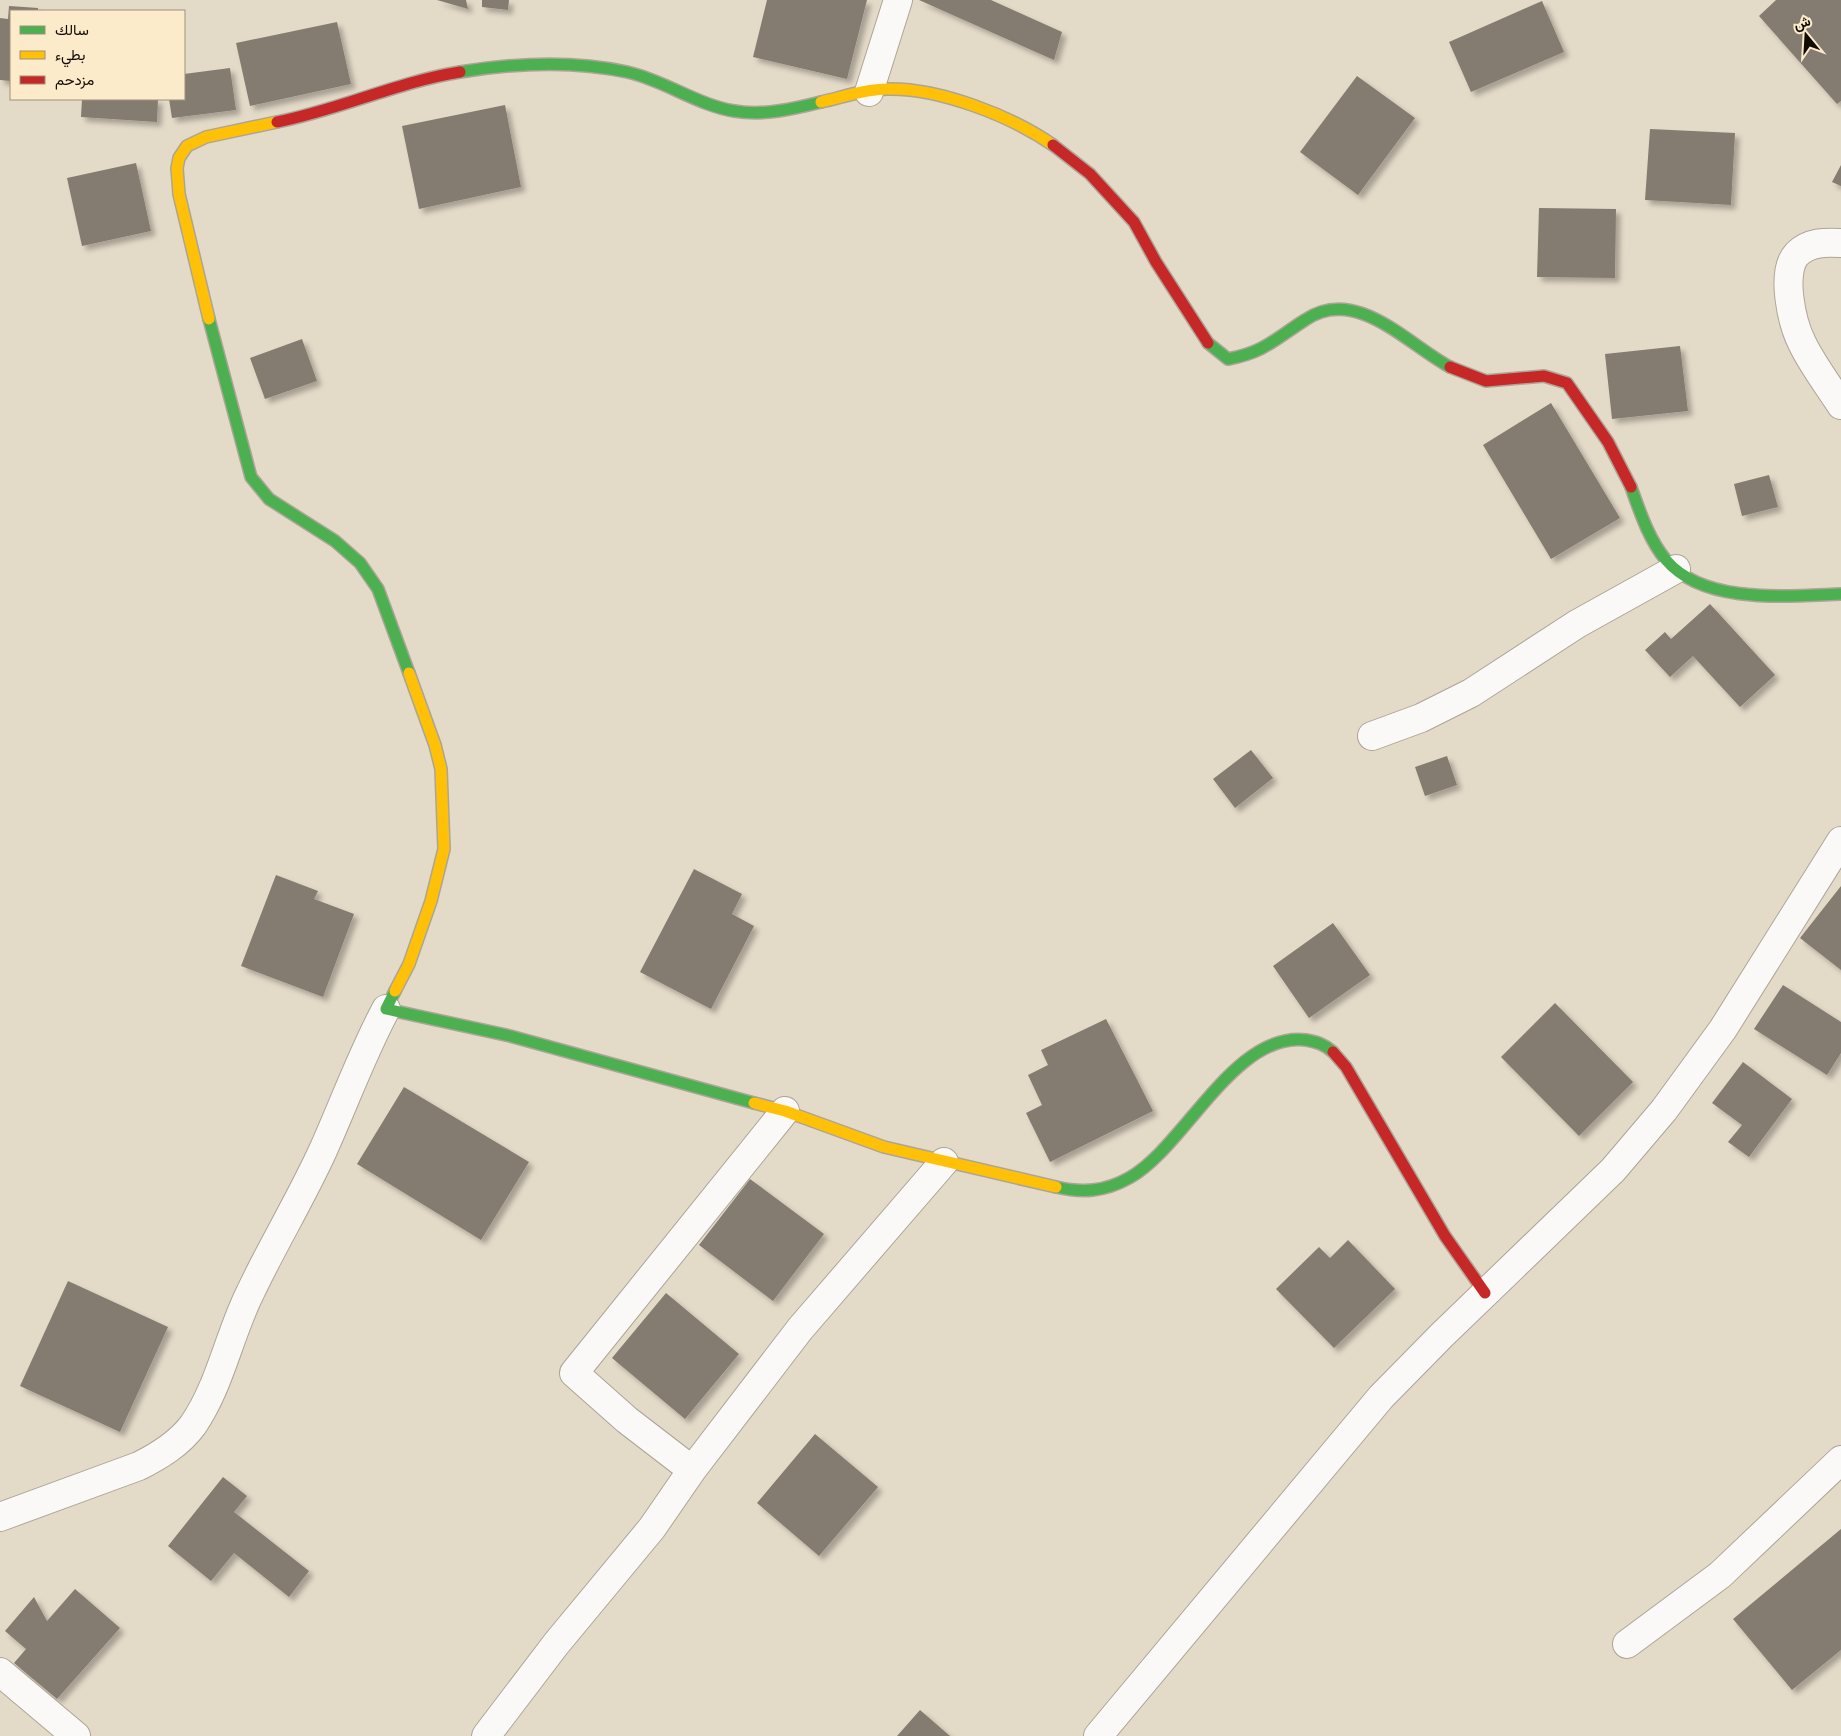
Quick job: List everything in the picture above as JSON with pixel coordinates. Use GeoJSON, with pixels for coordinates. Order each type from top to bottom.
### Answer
{"type":"FeatureCollection","features":[{"type":"Feature","properties":{"kind":"street"},"geometry":{"type":"LineString","coordinates":[[869,92],[898,0]]}},
{"type":"Feature","properties":{"kind":"street"},"geometry":{"type":"LineString","coordinates":[[0,1517],[139,1466],[159,1456],[182,1438],[193,1425],[206,1400],[249,1294],[324,1147],[362,1056],[408,964],[432,901],[444,849],[440,769],[435,745],[378,589],[369,573],[347,550],[266,496],[251,477],[212,333],[182,207],[177,176],[180,156],[190,143],[295,118],[402,84],[443,75],[532,63],[609,69],[657,81],[718,107],[737,111],[789,110],[888,89],[905,90],[941,97],[983,111],[1038,135],[1067,156],[1103,187],[1135,223],[1158,265],[1208,346],[1228,359],[1256,352],[1273,343],[1311,316],[1337,308],[1363,314],[1428,355],[1475,378],[1495,381],[1542,375],[1560,379],[1567,383],[1608,439],[1638,501],[1652,538],[1664,558],[1676,569],[1699,582],[1739,594],[1775,598],[1841,594]]}},
{"type":"Feature","properties":{"kind":"street"},"geometry":{"type":"LineString","coordinates":[[1841,243],[1814,244],[1798,253],[1791,265],[1789,289],[1791,312],[1802,342],[1841,405]]}},
{"type":"Feature","properties":{"kind":"street"},"geometry":{"type":"LineString","coordinates":[[1372,736],[1421,718],[1471,693],[1577,624],[1676,569]]}},
{"type":"Feature","properties":{"kind":"street"},"geometry":{"type":"LineString","coordinates":[[1098,1736],[1381,1397],[1485,1293],[1614,1170],[1664,1110],[1723,1029],[1841,841]]}},
{"type":"Feature","properties":{"kind":"street"},"geometry":{"type":"LineString","coordinates":[[386,1009],[510,1036],[786,1112],[884,1147],[1058,1189],[1079,1192],[1109,1188],[1138,1174],[1210,1094],[1238,1068],[1276,1043],[1289,1039],[1305,1039],[1318,1042],[1331,1050],[1346,1066],[1445,1236],[1485,1293]]}},
{"type":"Feature","properties":{"kind":"street"},"geometry":{"type":"LineString","coordinates":[[692,1470],[626,1420],[574,1373],[786,1112]]}},
{"type":"Feature","properties":{"kind":"street"},"geometry":{"type":"LineString","coordinates":[[486,1736],[556,1644],[652,1528],[692,1470],[800,1329],[944,1162]]}},
{"type":"Feature","properties":{"kind":"street"},"geometry":{"type":"LineString","coordinates":[[1627,1644],[1720,1575],[1841,1460]]}},
{"type":"Feature","properties":{"kind":"street"},"geometry":{"type":"LineString","coordinates":[[0,1672],[76,1736]]}},
{"type":"Feature","properties":{"kind":"building"},"geometry":{"type":"Polygon","coordinates":[[[437,0],[466,0],[468,9],[437,0]]]}},
{"type":"Feature","properties":{"kind":"building"},"geometry":{"type":"Polygon","coordinates":[[[482,0],[509,0],[508,10],[482,7],[482,0]]]}},
{"type":"Feature","properties":{"kind":"building"},"geometry":{"type":"Polygon","coordinates":[[[767,0],[867,0],[847,79],[753,57],[767,0]]]}},
{"type":"Feature","properties":{"kind":"building"},"geometry":{"type":"Polygon","coordinates":[[[919,0],[991,0],[1062,32],[1054,60],[919,0]]]}},
{"type":"Feature","properties":{"kind":"building"},"geometry":{"type":"Polygon","coordinates":[[[1776,0],[1841,0],[1841,101],[1837,104],[1759,16],[1776,0]]]}},
{"type":"Feature","properties":{"kind":"building"},"geometry":{"type":"Polygon","coordinates":[[[1542,1],[1564,52],[1471,92],[1449,42],[1542,1]]]}},
{"type":"Feature","properties":{"kind":"building"},"geometry":{"type":"Polygon","coordinates":[[[9,6],[38,8],[38,10],[10,10],[10,81],[0,80],[0,18],[8,19],[9,6]]]}},
{"type":"Feature","properties":{"kind":"building"},"geometry":{"type":"Polygon","coordinates":[[[337,22],[351,84],[250,106],[236,43],[337,22]]]}},
{"type":"Feature","properties":{"kind":"building"},"geometry":{"type":"Polygon","coordinates":[[[230,68],[236,110],[172,118],[169,100],[185,100],[185,74],[230,68]]]}},
{"type":"Feature","properties":{"kind":"building"},"geometry":{"type":"Polygon","coordinates":[[[1357,76],[1415,118],[1358,195],[1300,152],[1357,76]]]}},
{"type":"Feature","properties":{"kind":"building"},"geometry":{"type":"Polygon","coordinates":[[[82,100],[158,100],[157,122],[81,117],[82,100]]]}},
{"type":"Feature","properties":{"kind":"building"},"geometry":{"type":"Polygon","coordinates":[[[505,105],[521,187],[419,209],[402,126],[505,105]]]}},
{"type":"Feature","properties":{"kind":"building"},"geometry":{"type":"Polygon","coordinates":[[[1650,129],[1735,133],[1731,205],[1645,200],[1650,129]]]}},
{"type":"Feature","properties":{"kind":"building"},"geometry":{"type":"Polygon","coordinates":[[[136,163],[151,231],[82,246],[67,178],[136,163]]]}},
{"type":"Feature","properties":{"kind":"building"},"geometry":{"type":"Polygon","coordinates":[[[1841,165],[1841,186],[1832,182],[1841,165]]]}},
{"type":"Feature","properties":{"kind":"building"},"geometry":{"type":"Polygon","coordinates":[[[1539,208],[1616,209],[1615,278],[1537,277],[1539,208]]]}},
{"type":"Feature","properties":{"kind":"building"},"geometry":{"type":"Polygon","coordinates":[[[302,339],[317,381],[265,399],[250,358],[302,339]]]}},
{"type":"Feature","properties":{"kind":"building"},"geometry":{"type":"Polygon","coordinates":[[[1680,346],[1688,411],[1612,419],[1605,354],[1680,346]]]}},
{"type":"Feature","properties":{"kind":"building"},"geometry":{"type":"Polygon","coordinates":[[[1551,403],[1620,518],[1551,559],[1483,445],[1551,403]]]}},
{"type":"Feature","properties":{"kind":"building"},"geometry":{"type":"Polygon","coordinates":[[[1769,475],[1778,507],[1742,516],[1734,484],[1769,475]]]}},
{"type":"Feature","properties":{"kind":"building"},"geometry":{"type":"Polygon","coordinates":[[[1710,604],[1775,675],[1740,707],[1693,656],[1670,677],[1645,650],[1665,632],[1671,639],[1710,604]]]}},
{"type":"Feature","properties":{"kind":"building"},"geometry":{"type":"Polygon","coordinates":[[[1251,750],[1273,778],[1235,808],[1213,779],[1251,750]]]}},
{"type":"Feature","properties":{"kind":"building"},"geometry":{"type":"Polygon","coordinates":[[[1447,756],[1457,785],[1425,796],[1415,767],[1447,756]]]}},
{"type":"Feature","properties":{"kind":"building"},"geometry":{"type":"Polygon","coordinates":[[[694,869],[742,894],[732,914],[754,926],[711,1009],[640,972],[694,869]]]}},
{"type":"Feature","properties":{"kind":"building"},"geometry":{"type":"Polygon","coordinates":[[[276,875],[318,891],[314,899],[354,914],[323,997],[241,966],[276,875]]]}},
{"type":"Feature","properties":{"kind":"building"},"geometry":{"type":"Polygon","coordinates":[[[1841,886],[1841,970],[1800,938],[1841,886]]]}},
{"type":"Feature","properties":{"kind":"building"},"geometry":{"type":"Polygon","coordinates":[[[1333,923],[1370,975],[1309,1018],[1273,966],[1333,923]]]}},
{"type":"Feature","properties":{"kind":"building"},"geometry":{"type":"Polygon","coordinates":[[[1783,985],[1841,1022],[1841,1053],[1827,1075],[1754,1029],[1783,985]]]}},
{"type":"Feature","properties":{"kind":"building"},"geometry":{"type":"Polygon","coordinates":[[[1555,1003],[1633,1082],[1579,1136],[1501,1057],[1555,1003]]]}},
{"type":"Feature","properties":{"kind":"building"},"geometry":{"type":"Polygon","coordinates":[[[1106,1019],[1153,1111],[1050,1162],[1026,1113],[1042,1105],[1028,1075],[1048,1065],[1041,1050],[1106,1019]]]}},
{"type":"Feature","properties":{"kind":"building"},"geometry":{"type":"Polygon","coordinates":[[[1743,1062],[1792,1099],[1749,1157],[1728,1142],[1742,1125],[1712,1103],[1743,1062]]]}},
{"type":"Feature","properties":{"kind":"building"},"geometry":{"type":"Polygon","coordinates":[[[404,1087],[529,1162],[481,1240],[357,1164],[404,1087]]]}},
{"type":"Feature","properties":{"kind":"building"},"geometry":{"type":"Polygon","coordinates":[[[750,1179],[824,1234],[773,1301],[699,1245],[750,1179]]]}},
{"type":"Feature","properties":{"kind":"building"},"geometry":{"type":"Polygon","coordinates":[[[1348,1240],[1395,1289],[1334,1348],[1276,1289],[1319,1247],[1330,1258],[1348,1240]]]}},
{"type":"Feature","properties":{"kind":"building"},"geometry":{"type":"Polygon","coordinates":[[[68,1281],[168,1327],[120,1432],[20,1386],[68,1281]]]}},
{"type":"Feature","properties":{"kind":"building"},"geometry":{"type":"Polygon","coordinates":[[[666,1293],[739,1354],[685,1419],[612,1358],[666,1293]]]}},
{"type":"Feature","properties":{"kind":"building"},"geometry":{"type":"Polygon","coordinates":[[[815,1434],[878,1487],[819,1556],[757,1503],[815,1434]]]}},
{"type":"Feature","properties":{"kind":"building"},"geometry":{"type":"Polygon","coordinates":[[[223,1477],[247,1496],[234,1512],[309,1571],[289,1597],[234,1553],[211,1581],[168,1546],[223,1477]]]}},
{"type":"Feature","properties":{"kind":"building"},"geometry":{"type":"Polygon","coordinates":[[[1841,1529],[1841,1650],[1792,1690],[1733,1619],[1841,1529]]]}},
{"type":"Feature","properties":{"kind":"building"},"geometry":{"type":"Polygon","coordinates":[[[75,1589],[120,1628],[57,1699],[14,1663],[26,1649],[5,1631],[34,1597],[47,1621],[75,1589]]]}},
{"type":"Feature","properties":{"kind":"building"},"geometry":{"type":"Polygon","coordinates":[[[920,1710],[950,1736],[897,1736],[920,1710]]]}},
{"type":"Feature","properties":{"kind":"traffic: fast"},"geometry":{"type":"LineString","coordinates":[[460,72],[523,65],[564,64],[627,72],[654,81],[707,104],[734,111],[767,112],[821,102]]}},
{"type":"Feature","properties":{"kind":"traffic: fast"},"geometry":{"type":"LineString","coordinates":[[1208,343],[1228,359],[1241,356],[1261,349],[1305,320],[1324,311],[1343,309],[1362,313],[1380,322],[1450,367]]}},
{"type":"Feature","properties":{"kind":"traffic: fast"},"geometry":{"type":"LineString","coordinates":[[209,319],[251,477],[269,499],[335,541],[360,563],[378,589],[409,673]]}},
{"type":"Feature","properties":{"kind":"traffic: fast"},"geometry":{"type":"LineString","coordinates":[[1631,487],[1646,525],[1660,552],[1682,574],[1702,585],[1748,595],[1797,596],[1841,594]]}},
{"type":"Feature","properties":{"kind":"traffic: fast"},"geometry":{"type":"LineString","coordinates":[[395,991],[386,1009],[510,1036],[754,1103]]}},
{"type":"Feature","properties":{"kind":"traffic: fast"},"geometry":{"type":"LineString","coordinates":[[1056,1187],[1075,1190],[1102,1189],[1129,1178],[1150,1163],[1233,1072],[1256,1053],[1280,1042],[1306,1040],[1327,1047],[1333,1052]]}},
{"type":"Feature","properties":{"kind":"traffic: slow"},"geometry":{"type":"LineString","coordinates":[[821,102],[880,89],[930,93],[996,114],[1036,134],[1053,145]]}},
{"type":"Feature","properties":{"kind":"traffic: slow"},"geometry":{"type":"LineString","coordinates":[[209,319],[179,194],[177,168],[179,158],[187,146],[206,137],[277,122]]}},
{"type":"Feature","properties":{"kind":"traffic: slow"},"geometry":{"type":"LineString","coordinates":[[395,991],[409,964],[431,901],[444,849],[441,769],[435,745],[409,673]]}},
{"type":"Feature","properties":{"kind":"traffic: slow"},"geometry":{"type":"LineString","coordinates":[[754,1103],[785,1111],[884,1147],[1056,1187]]}},
{"type":"Feature","properties":{"kind":"traffic: jam"},"geometry":{"type":"LineString","coordinates":[[277,122],[323,111],[414,82],[460,72]]}},
{"type":"Feature","properties":{"kind":"traffic: jam"},"geometry":{"type":"LineString","coordinates":[[1053,145],[1090,174],[1134,222],[1156,262],[1208,343]]}},
{"type":"Feature","properties":{"kind":"traffic: jam"},"geometry":{"type":"LineString","coordinates":[[1450,367],[1486,381],[1544,376],[1567,383],[1608,442],[1631,487]]}},
{"type":"Feature","properties":{"kind":"traffic: jam"},"geometry":{"type":"LineString","coordinates":[[1333,1052],[1346,1067],[1445,1236],[1485,1293]]}}]}
